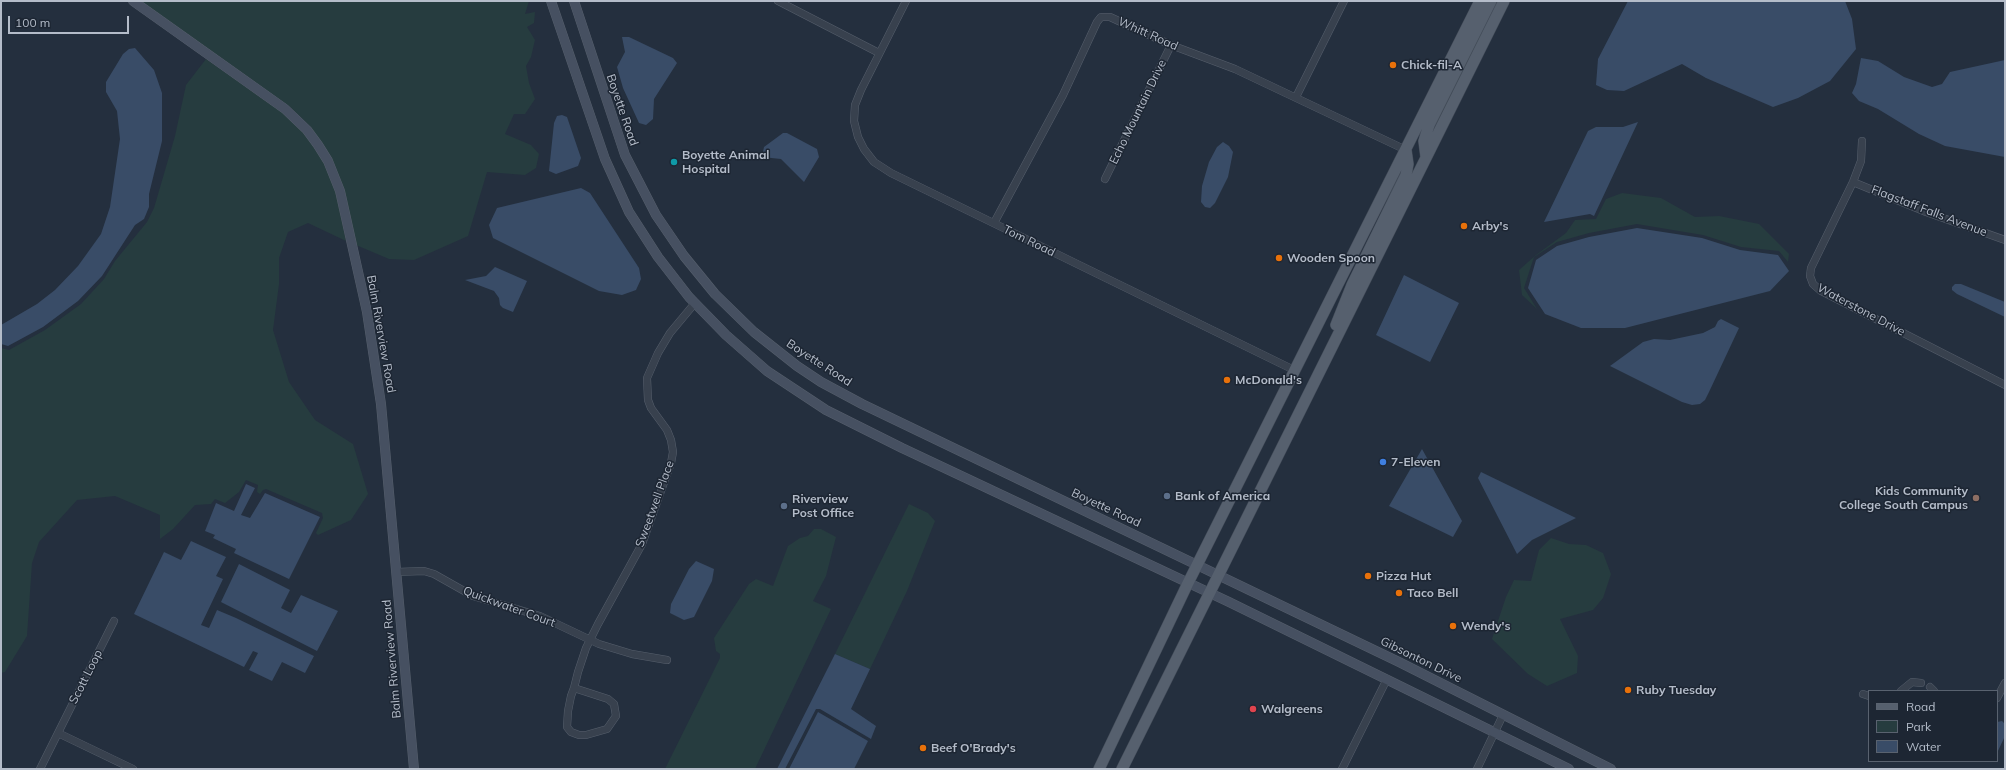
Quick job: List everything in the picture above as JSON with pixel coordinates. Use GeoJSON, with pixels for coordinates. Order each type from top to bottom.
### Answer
{"type":"FeatureCollection","features":[{"type":"Feature","properties":{"kind":"main road","name":"Balm Riverview Road"},"geometry":{"type":"LineString","coordinates":[[133,1],[286,109],[307,130],[328,161],[340,191],[367,312],[381,404],[414,769]]}},
{"type":"Feature","properties":{"kind":"main road"},"geometry":{"type":"LineString","coordinates":[[551,1],[604,159],[622,198],[654,252],[695,302],[726,335],[761,366],[826,410],[1040,515],[1210,593],[1569,769]]}},
{"type":"Feature","properties":{"kind":"main road","name":"Boyette Road"},"geometry":{"type":"LineString","coordinates":[[574,1],[625,155],[645,196],[670,237],[698,274],[754,332],[797,366],[841,394],[1219,575]]}},
{"type":"Feature","properties":{"kind":"main road"},"geometry":{"type":"LineString","coordinates":[[1101,768],[1188,583],[1480,1]]}},
{"type":"Feature","properties":{"kind":"main road"},"geometry":{"type":"LineString","coordinates":[[1426,157],[1424,141],[1429,125],[1491,1]]}},
{"type":"Feature","properties":{"kind":"main road"},"geometry":{"type":"LineString","coordinates":[[1122,769],[1504,1]]}},
{"type":"Feature","properties":{"kind":"main road"},"geometry":{"type":"LineString","coordinates":[[1334,344],[1337,321],[1352,284],[1406,175],[1408,164],[1406,150]]}},
{"type":"Feature","properties":{"kind":"main road","name":"Gibsonton Drive"},"geometry":{"type":"LineString","coordinates":[[1219,575],[1611,769]]}},
{"type":"Feature","properties":{"kind":"street"},"geometry":{"type":"LineString","coordinates":[[778,1],[880,53]]}},
{"type":"Feature","properties":{"kind":"street","name":"Tom Road"},"geometry":{"type":"LineString","coordinates":[[906,1],[861,90],[855,110],[855,126],[864,149],[874,162],[886,171],[1294,370]]}},
{"type":"Feature","properties":{"kind":"street"},"geometry":{"type":"LineString","coordinates":[[1296,97],[1344,1]]}},
{"type":"Feature","properties":{"kind":"street","name":"Whitt Road"},"geometry":{"type":"LineString","coordinates":[[994,223],[1063,95],[1099,19],[1102,17],[1110,17],[1171,45],[1235,69],[1406,150]]}},
{"type":"Feature","properties":{"kind":"street","name":"Echo Mountain Drive"},"geometry":{"type":"LineString","coordinates":[[1105,179],[1171,45]]}},
{"type":"Feature","properties":{"kind":"street","name":"Waterstone Drive"},"geometry":{"type":"LineString","coordinates":[[1862,141],[1861,161],[1853,182],[1810,268],[1810,276],[1813,284],[1821,291],[2005,385]]}},
{"type":"Feature","properties":{"kind":"street","name":"Flagstaff Falls Avenue"},"geometry":{"type":"LineString","coordinates":[[1853,182],[1926,212],[2005,240]]}},
{"type":"Feature","properties":{"kind":"street","name":"Sweetwell Place"},"geometry":{"type":"LineString","coordinates":[[574,688],[608,699],[614,704],[616,716],[607,730],[598,733],[579,735],[569,731],[567,727],[567,720],[574,688],[590,640],[642,544],[671,463],[673,452],[671,440],[667,430],[651,408],[648,400],[647,378],[670,333],[695,302]]}},
{"type":"Feature","properties":{"kind":"street","name":"Quickwater Court"},"geometry":{"type":"LineString","coordinates":[[396,572],[424,571],[434,574],[474,596],[540,616],[590,640],[620,651],[667,660]]}},
{"type":"Feature","properties":{"kind":"street","name":"Scott Loop"},"geometry":{"type":"LineString","coordinates":[[40,769],[114,621]]}},
{"type":"Feature","properties":{"kind":"street"},"geometry":{"type":"LineString","coordinates":[[1342,769],[1387,679]]}},
{"type":"Feature","properties":{"kind":"street"},"geometry":{"type":"LineString","coordinates":[[1902,690],[1912,682],[1921,683]]}},
{"type":"Feature","properties":{"kind":"street"},"geometry":{"type":"LineString","coordinates":[[1998,696],[2005,683]]}},
{"type":"Feature","properties":{"kind":"street"},"geometry":{"type":"LineString","coordinates":[[1477,769],[1504,715]]}},
{"type":"Feature","properties":{"kind":"street"},"geometry":{"type":"LineString","coordinates":[[58,733],[134,769]]}},
{"type":"Feature","properties":{"kind":"green space"},"geometry":{"type":"Polygon","coordinates":[[[141,1],[529,1],[525,14],[535,12],[534,23],[527,27],[535,40],[531,57],[526,66],[529,83],[535,99],[525,114],[514,114],[505,134],[531,145],[539,154],[536,168],[525,175],[487,172],[468,236],[414,260],[389,259],[356,245],[344,189],[332,159],[310,126],[289,106],[141,1]]]}},
{"type":"Feature","properties":{"kind":"green space"},"geometry":{"type":"Polygon","coordinates":[[[206,59],[283,113],[304,133],[325,164],[336,193],[346,241],[308,223],[288,232],[279,258],[279,284],[273,330],[289,382],[315,420],[353,444],[368,494],[351,520],[318,535],[316,533],[323,518],[322,513],[266,489],[260,494],[257,492],[258,485],[246,480],[239,492],[225,503],[215,499],[211,504],[195,505],[173,529],[160,539],[160,515],[115,496],[77,500],[39,542],[32,563],[27,636],[5,672],[1,673],[1,348],[9,350],[45,330],[81,304],[104,279],[115,261],[147,222],[154,208],[175,136],[186,85],[206,59]]]}},
{"type":"Feature","properties":{"kind":"green space"},"geometry":{"type":"Polygon","coordinates":[[[1622,193],[1661,198],[1695,217],[1719,216],[1759,224],[1789,254],[1788,262],[1779,251],[1741,247],[1703,235],[1637,224],[1589,233],[1557,242],[1534,257],[1524,288],[1537,309],[1522,295],[1519,270],[1536,255],[1566,233],[1575,220],[1596,219],[1606,199],[1622,193]]]}},
{"type":"Feature","properties":{"kind":"green space"},"geometry":{"type":"Polygon","coordinates":[[[909,504],[928,513],[935,521],[907,591],[870,669],[835,654],[909,504]]]}},
{"type":"Feature","properties":{"kind":"green space"},"geometry":{"type":"Polygon","coordinates":[[[814,529],[821,529],[836,537],[826,576],[813,601],[831,609],[755,769],[665,769],[720,658],[720,654],[716,651],[714,638],[749,584],[756,579],[773,586],[788,546],[800,538],[808,536],[814,529]]]}},
{"type":"Feature","properties":{"kind":"green space"},"geometry":{"type":"Polygon","coordinates":[[[1551,538],[1569,544],[1586,545],[1603,553],[1611,574],[1603,598],[1593,610],[1560,619],[1578,656],[1577,673],[1547,686],[1528,674],[1492,639],[1506,597],[1514,580],[1531,581],[1539,550],[1551,538]]]}},
{"type":"Feature","properties":{"kind":"water"},"geometry":{"type":"Polygon","coordinates":[[[1628,1],[1845,1],[1852,19],[1856,49],[1830,81],[1798,98],[1773,107],[1706,78],[1682,64],[1624,91],[1607,90],[1596,85],[1598,59],[1628,1]]]}},
{"type":"Feature","properties":{"kind":"water"},"geometry":{"type":"Polygon","coordinates":[[[622,37],[629,37],[673,58],[677,63],[654,99],[653,119],[646,125],[639,123],[623,88],[617,67],[625,52],[622,37]]]}},
{"type":"Feature","properties":{"kind":"water"},"geometry":{"type":"Polygon","coordinates":[[[135,48],[154,70],[162,93],[162,141],[149,194],[149,207],[144,219],[135,225],[102,276],[78,301],[43,327],[8,346],[1,344],[1,325],[37,304],[55,290],[78,266],[101,234],[110,207],[120,139],[117,111],[106,92],[106,82],[123,54],[129,49],[135,48]]]}},
{"type":"Feature","properties":{"kind":"water"},"geometry":{"type":"Polygon","coordinates":[[[1861,58],[1878,61],[1904,77],[1932,87],[1942,84],[1950,72],[2005,60],[2005,157],[1945,146],[1919,134],[1878,109],[1859,101],[1852,93],[1856,84],[1861,58]]]}},
{"type":"Feature","properties":{"kind":"water"},"geometry":{"type":"Polygon","coordinates":[[[562,115],[567,117],[581,158],[578,166],[556,174],[549,171],[554,123],[557,116],[562,115]]]}},
{"type":"Feature","properties":{"kind":"water"},"geometry":{"type":"Polygon","coordinates":[[[1638,122],[1594,216],[1590,214],[1544,222],[1588,131],[1596,127],[1623,127],[1638,122]]]}},
{"type":"Feature","properties":{"kind":"water"},"geometry":{"type":"Polygon","coordinates":[[[783,133],[787,133],[817,149],[819,157],[804,182],[781,159],[762,157],[764,147],[783,133]]]}},
{"type":"Feature","properties":{"kind":"water"},"geometry":{"type":"Polygon","coordinates":[[[1223,142],[1229,146],[1233,152],[1228,177],[1215,203],[1210,208],[1205,207],[1201,202],[1202,186],[1209,162],[1217,147],[1223,142]]]}},
{"type":"Feature","properties":{"kind":"water"},"geometry":{"type":"Polygon","coordinates":[[[581,188],[590,193],[639,268],[641,279],[636,290],[622,295],[599,291],[493,238],[489,225],[497,208],[581,188]]]}},
{"type":"Feature","properties":{"kind":"water"},"geometry":{"type":"Polygon","coordinates":[[[1637,228],[1702,238],[1740,250],[1778,255],[1789,271],[1770,291],[1625,328],[1581,328],[1545,314],[1528,288],[1536,260],[1557,246],[1589,237],[1637,228]]]}},
{"type":"Feature","properties":{"kind":"water"},"geometry":{"type":"Polygon","coordinates":[[[495,267],[527,281],[513,312],[503,308],[500,305],[499,298],[494,291],[465,280],[486,276],[495,267]]]}},
{"type":"Feature","properties":{"kind":"water"},"geometry":{"type":"Polygon","coordinates":[[[1404,275],[1459,303],[1430,362],[1376,335],[1404,275]]]}},
{"type":"Feature","properties":{"kind":"water"},"geometry":{"type":"Polygon","coordinates":[[[1955,284],[1961,284],[2005,302],[2005,317],[1957,294],[1952,290],[1952,287],[1955,284]]]}},
{"type":"Feature","properties":{"kind":"water"},"geometry":{"type":"Polygon","coordinates":[[[1721,319],[1739,328],[1705,400],[1700,404],[1692,405],[1682,402],[1610,366],[1643,342],[1654,339],[1670,340],[1703,333],[1715,327],[1721,319]]]}},
{"type":"Feature","properties":{"kind":"water"},"geometry":{"type":"Polygon","coordinates":[[[1422,449],[1462,521],[1453,537],[1389,506],[1422,449]]]}},
{"type":"Feature","properties":{"kind":"water"},"geometry":{"type":"Polygon","coordinates":[[[1481,472],[1576,518],[1532,540],[1517,554],[1478,478],[1481,472]]]}},
{"type":"Feature","properties":{"kind":"water"},"geometry":{"type":"Polygon","coordinates":[[[246,484],[255,488],[241,515],[250,518],[265,493],[320,517],[289,579],[234,553],[236,549],[213,538],[215,535],[205,531],[216,503],[234,511],[246,484]]]}},
{"type":"Feature","properties":{"kind":"water"},"geometry":{"type":"Polygon","coordinates":[[[191,541],[226,557],[216,576],[223,579],[201,625],[209,628],[217,610],[236,618],[314,656],[305,673],[282,662],[272,681],[249,670],[258,653],[253,651],[244,667],[134,614],[164,552],[181,560],[191,541]]]}},
{"type":"Feature","properties":{"kind":"water"},"geometry":{"type":"Polygon","coordinates":[[[696,561],[714,569],[712,581],[694,617],[684,620],[670,613],[671,604],[689,569],[696,561]]]}},
{"type":"Feature","properties":{"kind":"water"},"geometry":{"type":"Polygon","coordinates":[[[239,564],[290,590],[281,608],[291,613],[301,595],[338,611],[317,651],[221,602],[239,564]]]}},
{"type":"Feature","properties":{"kind":"water"},"geometry":{"type":"Polygon","coordinates":[[[835,654],[870,669],[851,709],[876,726],[871,739],[820,709],[816,709],[785,769],[777,769],[835,654]]]}},
{"type":"Feature","properties":{"kind":"water"},"geometry":{"type":"Polygon","coordinates":[[[818,712],[868,741],[854,769],[789,769],[818,712]]]}},
{"type":"Feature","properties":{"kind":"water"},"geometry":{"type":"Polygon","coordinates":[[[2002,721],[2005,724],[2005,736],[1998,751],[1998,722],[2002,721]]]}},
{"type":"Feature","properties":{"kind":"place","name":"Chick-fil-A"},"geometry":{"type":"Point","coordinates":[1393,65]}},
{"type":"Feature","properties":{"kind":"place","name":"Boyette Animal Hospital"},"geometry":{"type":"Point","coordinates":[674,162]}},
{"type":"Feature","properties":{"kind":"place","name":"Arby's"},"geometry":{"type":"Point","coordinates":[1464,226]}},
{"type":"Feature","properties":{"kind":"place","name":"Wooden Spoon"},"geometry":{"type":"Point","coordinates":[1279,258]}},
{"type":"Feature","properties":{"kind":"place","name":"McDonald's"},"geometry":{"type":"Point","coordinates":[1227,380]}},
{"type":"Feature","properties":{"kind":"place","name":"7-Eleven"},"geometry":{"type":"Point","coordinates":[1383,462]}},
{"type":"Feature","properties":{"kind":"place","name":"Bank of America"},"geometry":{"type":"Point","coordinates":[1167,496]}},
{"type":"Feature","properties":{"kind":"place","name":"Kids Community College South Campus"},"geometry":{"type":"Point","coordinates":[1976,498]}},
{"type":"Feature","properties":{"kind":"place","name":"Riverview Post Office"},"geometry":{"type":"Point","coordinates":[784,506]}},
{"type":"Feature","properties":{"kind":"place","name":"Pizza Hut"},"geometry":{"type":"Point","coordinates":[1368,576]}},
{"type":"Feature","properties":{"kind":"place","name":"Taco Bell"},"geometry":{"type":"Point","coordinates":[1399,593]}},
{"type":"Feature","properties":{"kind":"place","name":"Wendy's"},"geometry":{"type":"Point","coordinates":[1453,626]}},
{"type":"Feature","properties":{"kind":"place","name":"Ruby Tuesday"},"geometry":{"type":"Point","coordinates":[1628,690]}},
{"type":"Feature","properties":{"kind":"place","name":"Walgreens"},"geometry":{"type":"Point","coordinates":[1253,709]}},
{"type":"Feature","properties":{"kind":"place","name":"Beef O'Brady's"},"geometry":{"type":"Point","coordinates":[923,748]}}]}
